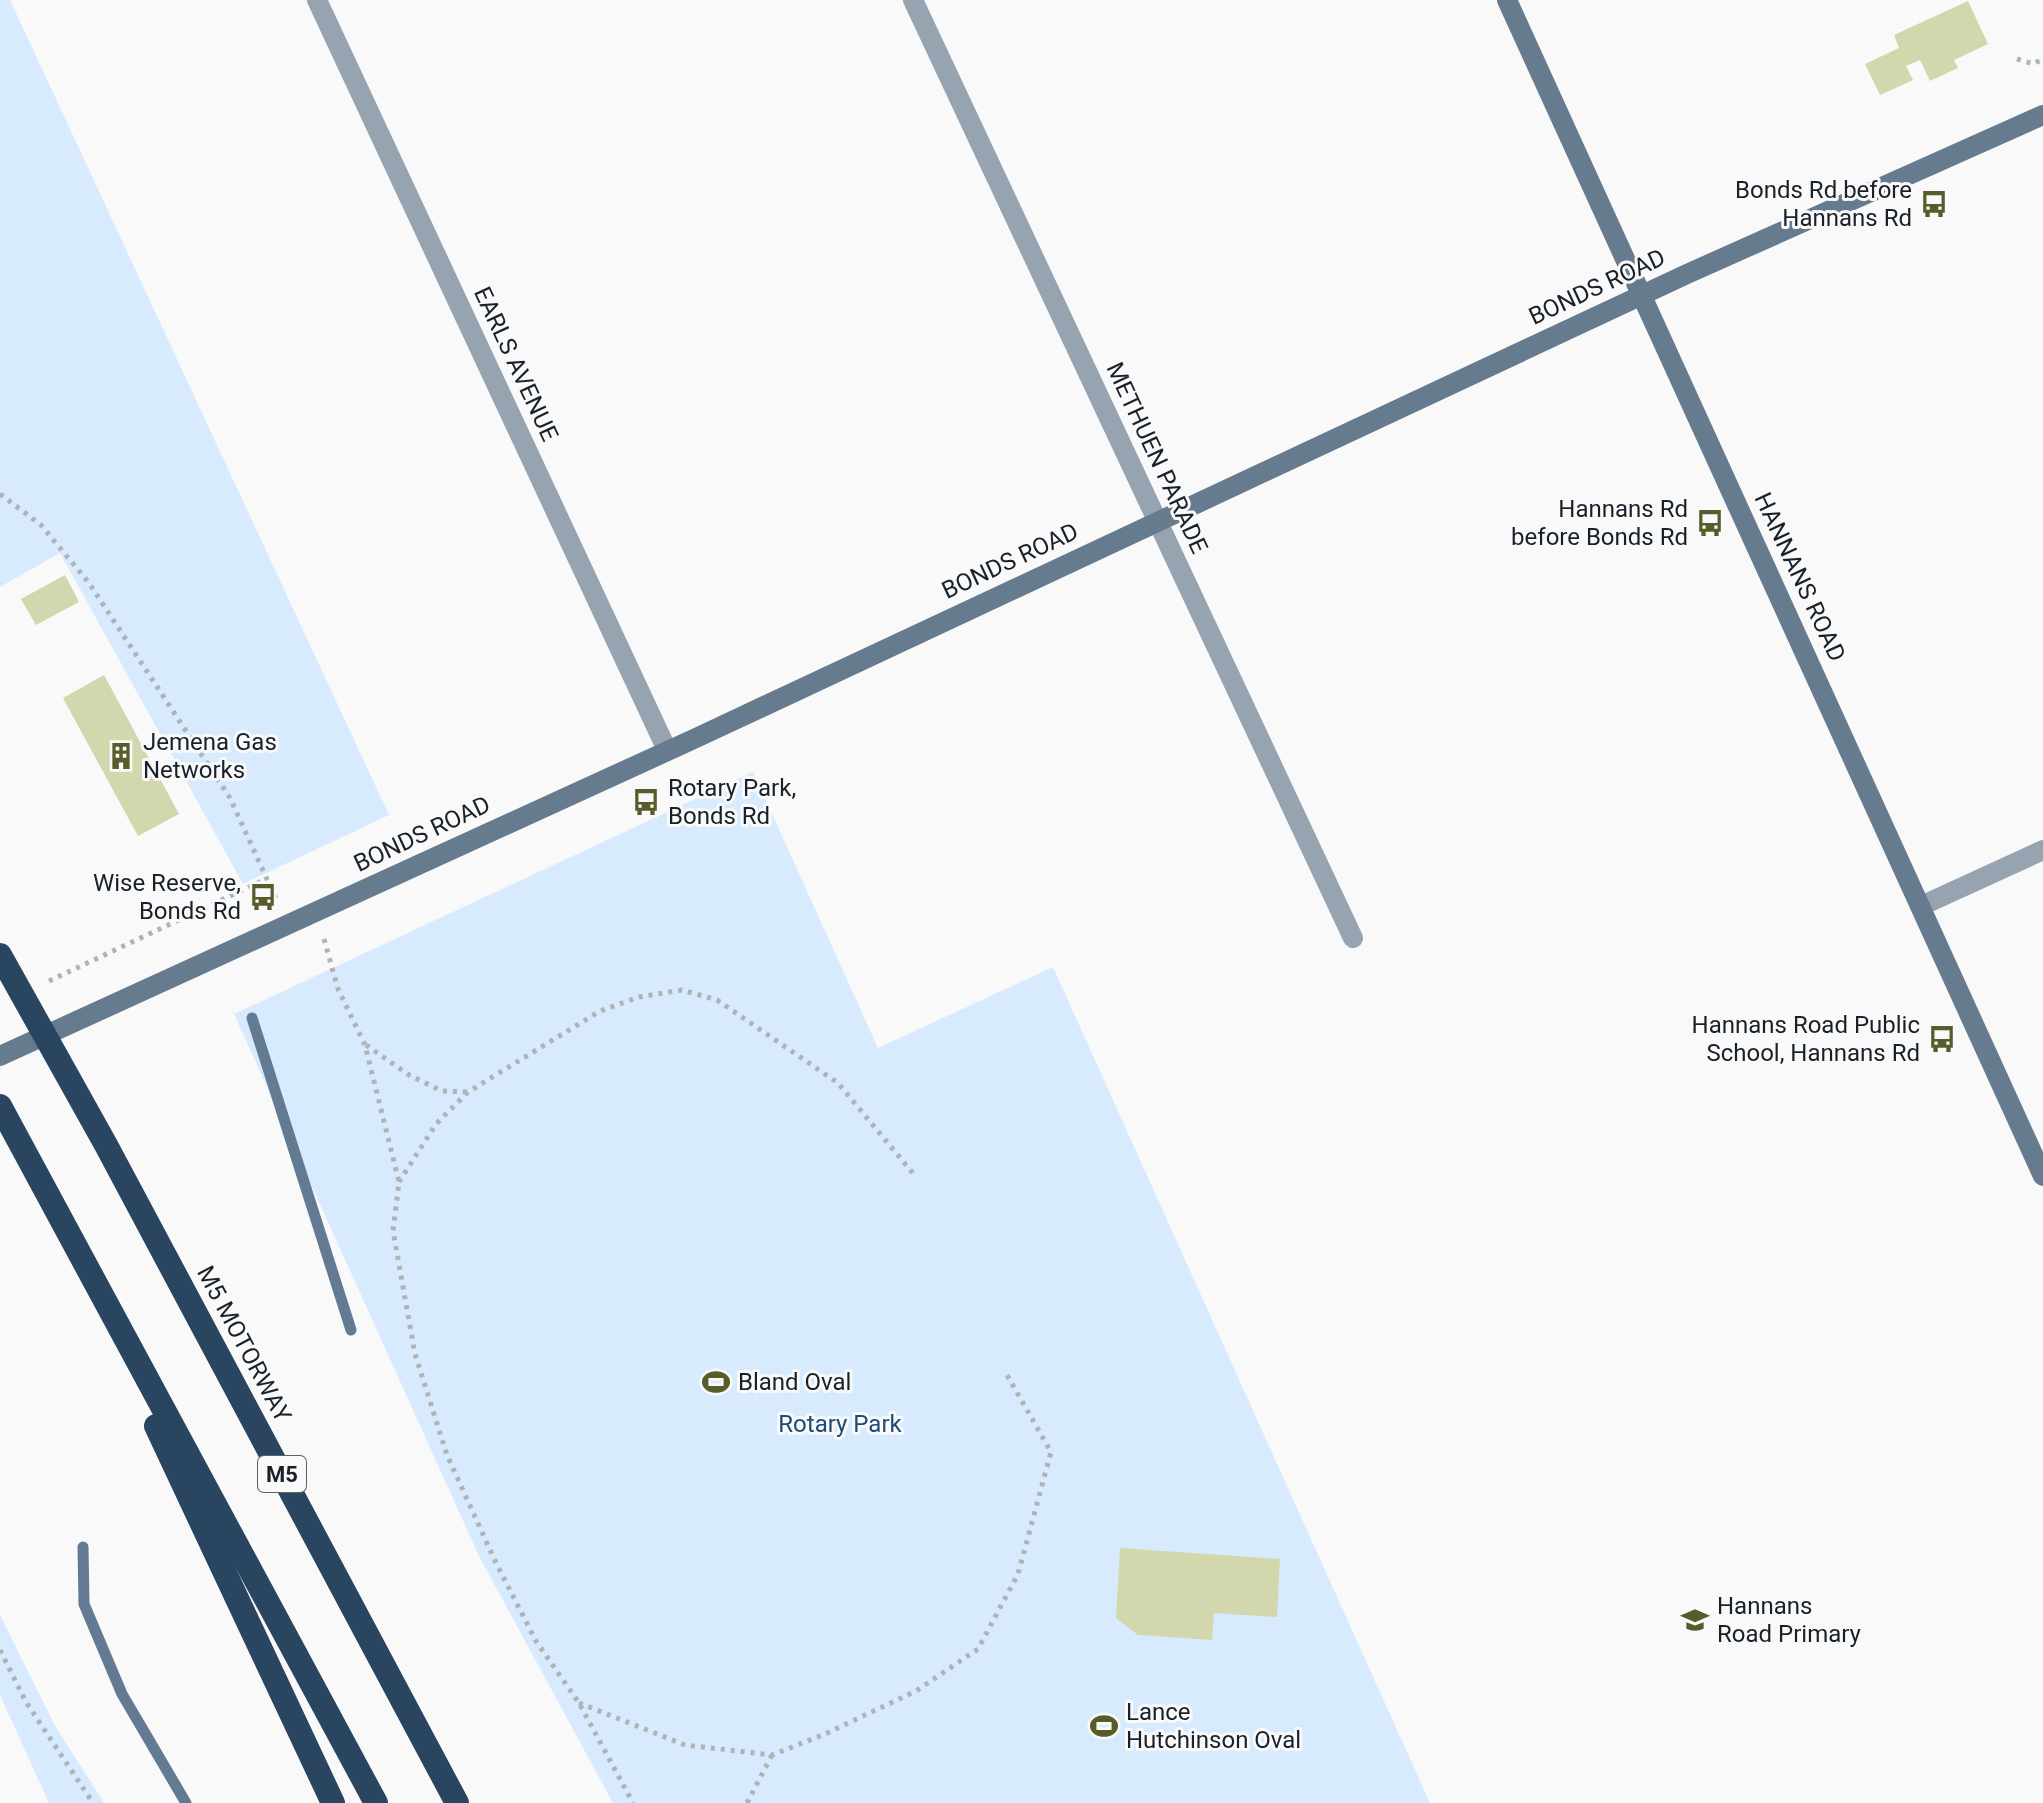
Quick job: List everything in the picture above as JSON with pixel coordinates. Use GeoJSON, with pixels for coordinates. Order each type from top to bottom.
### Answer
{"type":"FeatureCollection","features":[{"type":"Feature","properties":{"kind":"highway","name":"M5 MOTORWAY"},"geometry":{"type":"LineString","coordinates":[[0,955],[106,1145],[457,1803]]}},
{"type":"Feature","properties":{"kind":"highway"},"geometry":{"type":"LineString","coordinates":[[0,1106],[376,1803]]}},
{"type":"Feature","properties":{"kind":"highway"},"geometry":{"type":"LineString","coordinates":[[38,1175],[333,1803]]}},
{"type":"Feature","properties":{"kind":"main road","name":"HANNANS ROAD"},"geometry":{"type":"LineString","coordinates":[[1507,0],[2043,1176]]}},
{"type":"Feature","properties":{"kind":"main road","name":"BONDS ROAD"},"geometry":{"type":"LineString","coordinates":[[0,1056],[667,750],[1642,295],[2043,115]]}},
{"type":"Feature","properties":{"kind":"street","name":"EARLS AVENUE"},"geometry":{"type":"LineString","coordinates":[[317,0],[667,750]]}},
{"type":"Feature","properties":{"kind":"street","name":"METHUEN PARADE"},"geometry":{"type":"LineString","coordinates":[[913,0],[1353,938]]}},
{"type":"Feature","properties":{"kind":"street"},"geometry":{"type":"LineString","coordinates":[[1921,906],[2043,850]]}},
{"type":"Feature","properties":{"kind":"path"},"geometry":{"type":"LineString","coordinates":[[2017,59],[2033,64],[2043,59]]}},
{"type":"Feature","properties":{"kind":"path"},"geometry":{"type":"LineString","coordinates":[[0,494],[41,525],[89,583],[230,798],[266,879],[42,984]]}},
{"type":"Feature","properties":{"kind":"path"},"geometry":{"type":"LineString","coordinates":[[330,959],[338,989],[365,1045],[399,1182],[393,1231],[412,1338],[447,1455],[496,1563],[536,1641],[579,1703],[633,1803]]}},
{"type":"Feature","properties":{"kind":"path"},"geometry":{"type":"LineString","coordinates":[[399,1182],[436,1124],[468,1092],[600,1011],[639,997],[682,990],[717,1000],[838,1083],[916,1177]]}},
{"type":"Feature","properties":{"kind":"path"},"geometry":{"type":"LineString","coordinates":[[365,1045],[409,1075],[442,1091],[468,1092]]}},
{"type":"Feature","properties":{"kind":"path"},"geometry":{"type":"LineString","coordinates":[[579,1703],[685,1745],[772,1755],[916,1691],[978,1649],[1018,1574],[1051,1452],[1007,1375]]}},
{"type":"Feature","properties":{"kind":"path"},"geometry":{"type":"LineString","coordinates":[[0,1650],[26,1702],[93,1803]]}},
{"type":"Feature","properties":{"kind":"path"},"geometry":{"type":"LineString","coordinates":[[747,1803],[772,1755]]}},
{"type":"Feature","properties":{"kind":"green space"},"geometry":{"type":"Polygon","coordinates":[[[0,0],[10,0],[389,815],[243,884],[60,553],[0,587],[0,0]]]}},
{"type":"Feature","properties":{"kind":"green space","name":"Rotary Park"},"geometry":{"type":"Polygon","coordinates":[[[753,772],[878,1048],[1053,967],[1430,1803],[613,1803],[479,1556],[234,1014],[753,772]]]}},
{"type":"Feature","properties":{"kind":"green space"},"geometry":{"type":"Polygon","coordinates":[[[0,1615],[54,1724],[104,1803],[49,1803],[0,1695],[0,1615]]]}},
{"type":"Feature","properties":{"kind":"building"},"geometry":{"type":"Polygon","coordinates":[[[1968,1],[1988,44],[1954,60],[1958,68],[1930,81],[1920,60],[1906,66],[1913,80],[1880,95],[1865,64],[1899,48],[1894,35],[1968,1]]]}},
{"type":"Feature","properties":{"kind":"building"},"geometry":{"type":"Polygon","coordinates":[[[65,575],[79,602],[36,625],[21,599],[65,575]]]}},
{"type":"Feature","properties":{"kind":"building","name":"Jemena Gas Networks"},"geometry":{"type":"Polygon","coordinates":[[[104,675],[179,814],[138,836],[63,698],[104,675]]]}},
{"type":"Feature","properties":{"kind":"building"},"geometry":{"type":"Polygon","coordinates":[[[1120,1548],[1280,1559],[1277,1617],[1214,1613],[1212,1640],[1138,1635],[1116,1618],[1120,1548]]]}},
{"type":"Feature","properties":{"kind":"waterway"},"geometry":{"type":"LineString","coordinates":[[252,1018],[351,1330]]}},
{"type":"Feature","properties":{"kind":"waterway"},"geometry":{"type":"LineString","coordinates":[[83,1547],[84,1604],[122,1694],[186,1803]]}},
{"type":"Feature","properties":{"kind":"place","name":"Bonds Rd before Hannans Rd"},"geometry":{"type":"Point","coordinates":[1934,204]}},
{"type":"Feature","properties":{"kind":"place","name":"Hannans Rd before Bonds Rd"},"geometry":{"type":"Point","coordinates":[1710,523]}},
{"type":"Feature","properties":{"kind":"place","name":"Jemena Gas Networks"},"geometry":{"type":"Point","coordinates":[121,756]}},
{"type":"Feature","properties":{"kind":"place","name":"Rotary Park, Bonds Rd"},"geometry":{"type":"Point","coordinates":[646,802]}},
{"type":"Feature","properties":{"kind":"place","name":"Wise Reserve, Bonds Rd"},"geometry":{"type":"Point","coordinates":[263,897]}},
{"type":"Feature","properties":{"kind":"place","name":"Hannans Road Public School, Hannans Rd"},"geometry":{"type":"Point","coordinates":[1942,1039]}},
{"type":"Feature","properties":{"kind":"place","name":"Bland Oval"},"geometry":{"type":"Point","coordinates":[716,1382]}},
{"type":"Feature","properties":{"kind":"place","name":"Hannans Road Primary"},"geometry":{"type":"Point","coordinates":[1695,1620]}},
{"type":"Feature","properties":{"kind":"place","name":"Lance Hutchinson Oval"},"geometry":{"type":"Point","coordinates":[1104,1726]}}]}
